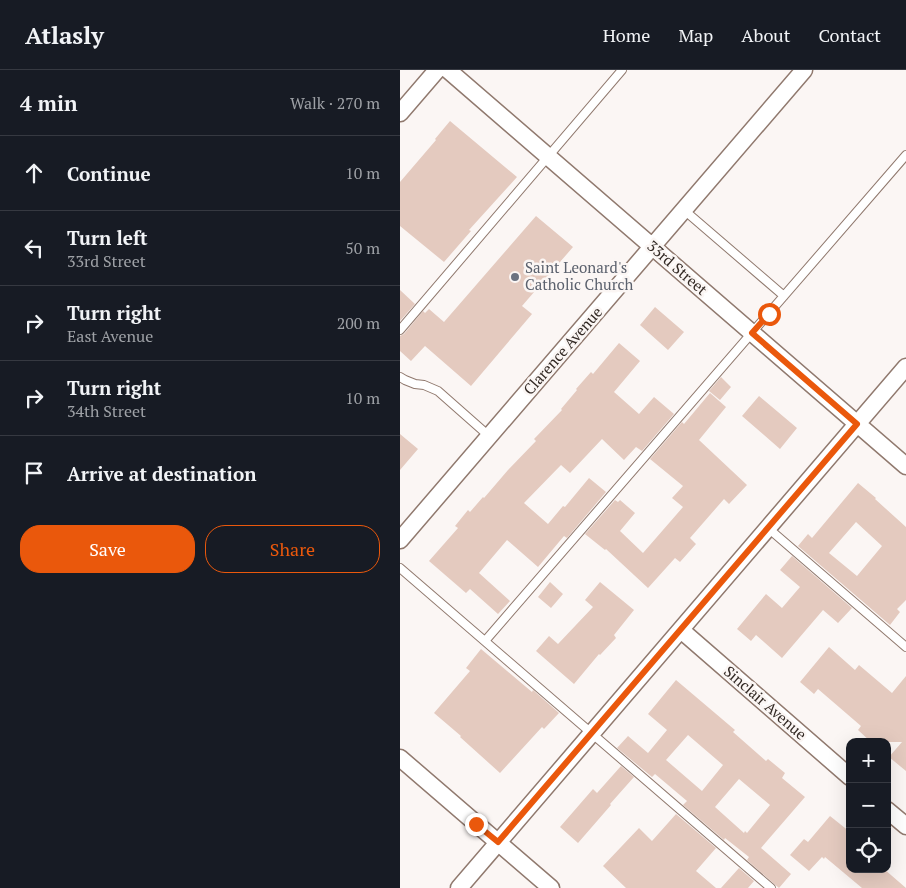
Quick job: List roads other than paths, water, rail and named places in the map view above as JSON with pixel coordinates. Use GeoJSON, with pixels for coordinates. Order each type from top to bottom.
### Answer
{"type":"FeatureCollection","features":[{"type":"Feature","properties":{"kind":"street"},"geometry":{"type":"LineString","coordinates":[[400,113],[437,70]]}},
{"type":"Feature","properties":{"kind":"street","name":"33rd Street"},"geometry":{"type":"LineString","coordinates":[[448,70],[906,466]]}},
{"type":"Feature","properties":{"kind":"street","name":"Clarence Avenue"},"geometry":{"type":"LineString","coordinates":[[400,540],[804,70]]}},
{"type":"Feature","properties":{"kind":"street"},"geometry":{"type":"LineString","coordinates":[[459,888],[906,368]]}},
{"type":"Feature","properties":{"kind":"street","name":"Sinclair Avenue"},"geometry":{"type":"LineString","coordinates":[[681,630],[846,774]]}},
{"type":"Feature","properties":{"kind":"street"},"geometry":{"type":"LineString","coordinates":[[400,758],[551,888]]}},
{"type":"Feature","properties":{"kind":"street"},"geometry":{"type":"LineString","coordinates":[[891,813],[906,826]]}},
{"type":"Feature","properties":{"kind":"lane"},"geometry":{"type":"LineString","coordinates":[[400,330],[622,70]]}},
{"type":"Feature","properties":{"kind":"lane"},"geometry":{"type":"LineString","coordinates":[[485,641],[906,155]]}},
{"type":"Feature","properties":{"kind":"lane"},"geometry":{"type":"LineString","coordinates":[[684,210],[784,296]]}},
{"type":"Feature","properties":{"kind":"lane"},"geometry":{"type":"LineString","coordinates":[[400,377],[438,391],[489,436]]}},
{"type":"Feature","properties":{"kind":"lane"},"geometry":{"type":"LineString","coordinates":[[768,528],[906,647]]}},
{"type":"Feature","properties":{"kind":"lane"},"geometry":{"type":"LineString","coordinates":[[400,568],[770,888]]}},
{"type":"Feature","properties":{"kind":"place","name":"Saint Leonard's Catholic Church"},"geometry":{"type":"Point","coordinates":[515,277]}}]}
